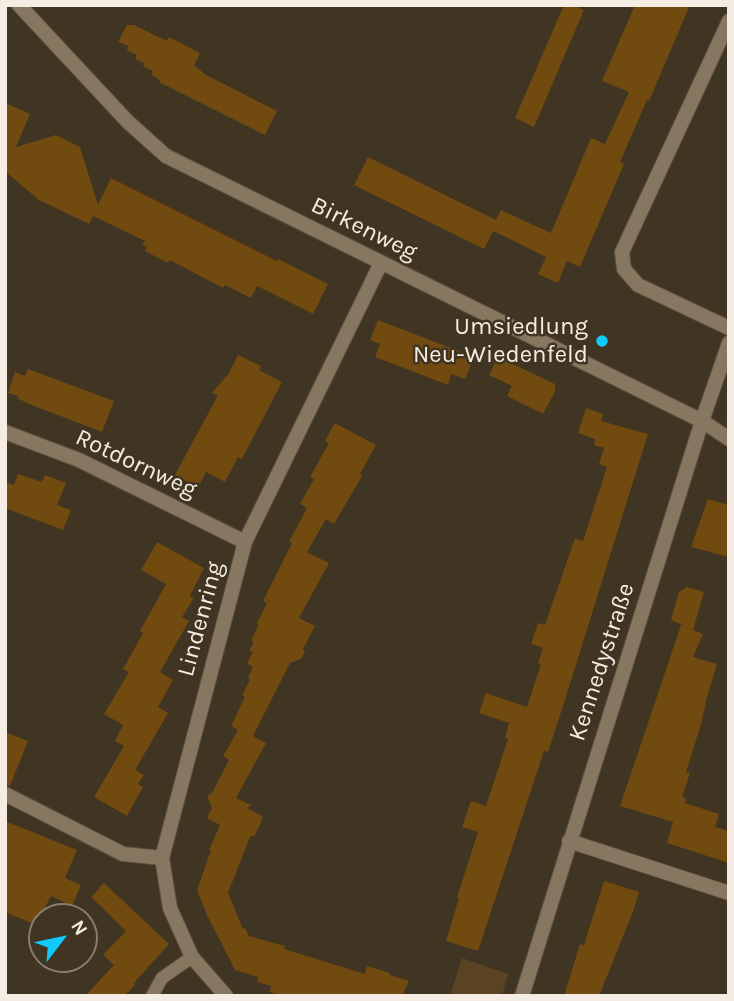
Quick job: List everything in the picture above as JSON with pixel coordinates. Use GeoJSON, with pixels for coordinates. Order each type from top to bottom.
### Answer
{"type":"FeatureCollection","features":[{"type":"Feature","properties":{"kind":"street","name":"Birkenweg"},"geometry":{"type":"LineString","coordinates":[[19,5],[128,122],[166,156],[702,421],[729,439]]}},
{"type":"Feature","properties":{"kind":"street"},"geometry":{"type":"LineString","coordinates":[[729,20],[622,252],[624,269],[638,285],[729,328]]}},
{"type":"Feature","properties":{"kind":"street","name":"Lindenring"},"geometry":{"type":"LineString","coordinates":[[226,996],[192,957],[170,908],[162,858],[245,542],[381,263]]}},
{"type":"Feature","properties":{"kind":"street","name":"Kennedystraße"},"geometry":{"type":"LineString","coordinates":[[522,996],[702,421],[729,343]]}},
{"type":"Feature","properties":{"kind":"street","name":"Rotdornweg"},"geometry":{"type":"LineString","coordinates":[[5,432],[79,460],[245,542]]}},
{"type":"Feature","properties":{"kind":"street"},"geometry":{"type":"LineString","coordinates":[[5,794],[123,854],[162,858]]}},
{"type":"Feature","properties":{"kind":"street"},"geometry":{"type":"LineString","coordinates":[[569,841],[729,893]]}},
{"type":"Feature","properties":{"kind":"lane"},"geometry":{"type":"LineString","coordinates":[[152,996],[162,978],[192,957]]}},
{"type":"Feature","properties":{"kind":"shaded area"},"geometry":{"type":"Polygon","coordinates":[[[462,958],[508,974],[502,996],[450,996],[462,958]]]}},
{"type":"Feature","properties":{"kind":"building"},"geometry":{"type":"Polygon","coordinates":[[[564,5],[573,5],[584,10],[534,127],[515,118],[564,5]]]}},
{"type":"Feature","properties":{"kind":"building"},"geometry":{"type":"Polygon","coordinates":[[[635,5],[690,5],[620,162],[624,164],[580,267],[567,261],[558,283],[538,274],[546,257],[512,240],[493,231],[484,249],[354,185],[368,157],[496,220],[501,210],[551,233],[591,138],[605,144],[629,92],[602,81],[635,5]]]}},
{"type":"Feature","properties":{"kind":"building"},"geometry":{"type":"Polygon","coordinates":[[[127,25],[134,25],[167,41],[169,37],[200,53],[194,65],[206,75],[277,111],[265,135],[159,82],[160,80],[151,75],[153,71],[135,59],[137,55],[127,50],[128,46],[118,42],[127,25]]]}},
{"type":"Feature","properties":{"kind":"building"},"geometry":{"type":"Polygon","coordinates":[[[5,103],[30,114],[16,147],[56,135],[80,147],[98,205],[111,178],[328,284],[313,314],[257,286],[251,298],[225,285],[223,288],[170,260],[168,263],[145,251],[147,247],[142,245],[145,241],[93,216],[89,224],[39,200],[5,171],[5,103]]]}},
{"type":"Feature","properties":{"kind":"building"},"geometry":{"type":"Polygon","coordinates":[[[378,320],[474,357],[465,379],[451,374],[448,385],[375,357],[380,344],[370,340],[378,320]]]}},
{"type":"Feature","properties":{"kind":"building"},"geometry":{"type":"Polygon","coordinates":[[[238,355],[261,366],[259,370],[282,382],[242,459],[238,457],[225,482],[206,472],[198,488],[175,475],[218,395],[212,393],[229,373],[238,355]]]}},
{"type":"Feature","properties":{"kind":"building"},"geometry":{"type":"Polygon","coordinates":[[[498,357],[555,384],[555,392],[543,414],[507,396],[512,386],[489,375],[498,357]]]}},
{"type":"Feature","properties":{"kind":"building"},"geometry":{"type":"Polygon","coordinates":[[[28,369],[114,401],[102,432],[29,404],[8,393],[15,372],[25,376],[28,369]]]}},
{"type":"Feature","properties":{"kind":"building"},"geometry":{"type":"Polygon","coordinates":[[[586,408],[603,414],[601,421],[648,434],[548,752],[544,751],[478,951],[446,941],[478,832],[462,827],[471,801],[486,806],[508,739],[505,738],[509,723],[479,713],[486,693],[527,707],[541,664],[538,663],[543,648],[531,644],[538,623],[545,625],[575,538],[583,541],[607,467],[599,464],[604,448],[594,445],[595,439],[578,433],[586,408]]]}},
{"type":"Feature","properties":{"kind":"building"},"geometry":{"type":"Polygon","coordinates":[[[335,423],[376,445],[360,474],[362,476],[334,524],[326,519],[307,552],[329,563],[299,618],[315,626],[303,649],[305,652],[301,659],[290,663],[253,736],[266,743],[236,798],[251,805],[247,808],[263,818],[254,837],[251,835],[228,893],[243,929],[245,928],[249,936],[365,974],[367,966],[390,973],[409,981],[402,996],[282,996],[270,992],[271,986],[257,982],[258,977],[235,970],[197,890],[220,825],[207,818],[212,808],[207,796],[212,793],[229,760],[223,756],[238,730],[231,726],[250,680],[248,678],[253,667],[247,663],[253,652],[249,651],[257,623],[267,603],[263,601],[307,508],[300,504],[314,479],[310,477],[329,443],[325,441],[335,423]]]}},
{"type":"Feature","properties":{"kind":"building"},"geometry":{"type":"Polygon","coordinates":[[[18,474],[42,482],[45,475],[66,483],[57,505],[71,510],[63,530],[5,508],[5,482],[14,485],[18,474]]]}},
{"type":"Feature","properties":{"kind":"building"},"geometry":{"type":"Polygon","coordinates":[[[708,499],[729,505],[729,557],[691,547],[708,499]]]}},
{"type":"Feature","properties":{"kind":"building"},"geometry":{"type":"Polygon","coordinates":[[[157,542],[204,568],[190,596],[194,598],[182,617],[189,621],[160,672],[173,680],[158,707],[168,713],[135,770],[144,775],[138,784],[143,787],[127,816],[94,797],[124,746],[115,741],[123,725],[104,714],[129,672],[123,669],[166,584],[141,570],[157,542]]]}},
{"type":"Feature","properties":{"kind":"building"},"geometry":{"type":"Polygon","coordinates":[[[687,587],[704,592],[693,630],[671,620],[679,592],[687,587]]]}},
{"type":"Feature","properties":{"kind":"building"},"geometry":{"type":"Polygon","coordinates":[[[681,625],[703,634],[693,657],[717,664],[686,772],[690,773],[682,797],[686,798],[685,803],[719,814],[715,827],[729,831],[729,863],[667,843],[673,822],[620,806],[681,625]]]}},
{"type":"Feature","properties":{"kind":"building"},"geometry":{"type":"Polygon","coordinates":[[[5,732],[28,741],[10,786],[5,784],[5,732]]]}},
{"type":"Feature","properties":{"kind":"building"},"geometry":{"type":"Polygon","coordinates":[[[5,821],[77,850],[65,878],[81,885],[73,903],[66,903],[51,896],[47,903],[28,903],[28,922],[5,912],[5,821]]]}},
{"type":"Feature","properties":{"kind":"building"},"geometry":{"type":"Polygon","coordinates":[[[604,881],[639,892],[634,909],[599,996],[564,996],[580,944],[584,945],[604,881]]]}},
{"type":"Feature","properties":{"kind":"building"},"geometry":{"type":"Polygon","coordinates":[[[104,883],[169,944],[124,996],[85,996],[114,965],[103,955],[126,931],[91,897],[104,883]]]}},
{"type":"Feature","properties":{"kind":"place","name":"Umsiedlung Neu-Wiedenfeld"},"geometry":{"type":"Point","coordinates":[602,341]}}]}
